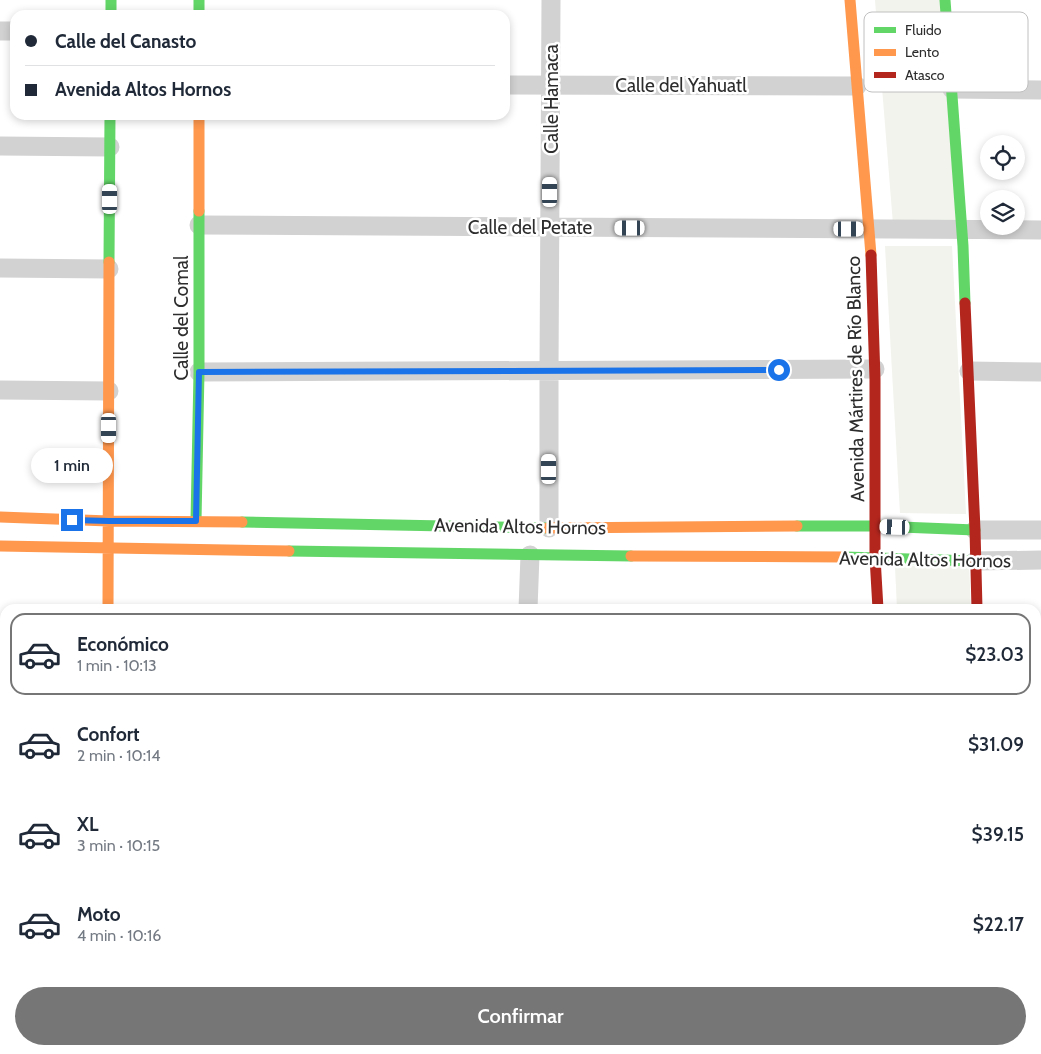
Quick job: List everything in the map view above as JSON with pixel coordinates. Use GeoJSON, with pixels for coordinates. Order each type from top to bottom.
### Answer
{"type":"FeatureCollection","features":[{"type":"Feature","properties":{"kind":"street","name":"Calle Hamaca"},"geometry":{"type":"LineString","coordinates":[[550,528],[551,0]]}},
{"type":"Feature","properties":{"kind":"street","name":"Avenida Mártires de Río Blanco"},"geometry":{"type":"LineString","coordinates":[[850,0],[869,229],[875,369],[875,557],[878,604]]}},
{"type":"Feature","properties":{"kind":"street","name":"Calle del Yahuatl"},"geometry":{"type":"LineString","coordinates":[[510,85],[857,86]]}},
{"type":"Feature","properties":{"kind":"street"},"geometry":{"type":"LineString","coordinates":[[1028,90],[1041,90]]}},
{"type":"Feature","properties":{"kind":"street"},"geometry":{"type":"LineString","coordinates":[[952,92],[962,229],[969,371],[977,604]]}},
{"type":"Feature","properties":{"kind":"street"},"geometry":{"type":"LineString","coordinates":[[108,604],[110,120]]}},
{"type":"Feature","properties":{"kind":"street","name":"Calle del Comal"},"geometry":{"type":"LineString","coordinates":[[196,521],[199,372],[199,120]]}},
{"type":"Feature","properties":{"kind":"street"},"geometry":{"type":"LineString","coordinates":[[0,146],[110,147]]}},
{"type":"Feature","properties":{"kind":"street","name":"Calle del Petate"},"geometry":{"type":"LineString","coordinates":[[199,225],[1041,230]]}},
{"type":"Feature","properties":{"kind":"street"},"geometry":{"type":"LineString","coordinates":[[0,268],[109,269]]}},
{"type":"Feature","properties":{"kind":"street"},"geometry":{"type":"LineString","coordinates":[[199,372],[875,369]]}},
{"type":"Feature","properties":{"kind":"street"},"geometry":{"type":"LineString","coordinates":[[969,371],[1041,372]]}},
{"type":"Feature","properties":{"kind":"street"},"geometry":{"type":"LineString","coordinates":[[0,390],[109,391]]}},
{"type":"Feature","properties":{"kind":"street","name":"Avenida Altos Hornos"},"geometry":{"type":"LineString","coordinates":[[0,517],[109,521],[550,528],[876,526],[975,530],[1041,530]]}},
{"type":"Feature","properties":{"kind":"street"},"geometry":{"type":"LineString","coordinates":[[196,521],[196,550]]}},
{"type":"Feature","properties":{"kind":"street","name":"Avenida Altos Hornos"},"geometry":{"type":"LineString","coordinates":[[0,546],[530,555],[875,557],[975,561],[1041,560]]}},
{"type":"Feature","properties":{"kind":"street"},"geometry":{"type":"LineString","coordinates":[[528,604],[530,555]]}},
{"type":"Feature","properties":{"kind":"shaded area"},"geometry":{"type":"Polygon","coordinates":[[[875,0],[943,0],[944,12],[876,12],[875,0]]]}},
{"type":"Feature","properties":{"kind":"shaded area"},"geometry":{"type":"Polygon","coordinates":[[[882,92],[949,92],[957,223],[893,224],[882,92]]]}},
{"type":"Feature","properties":{"kind":"shaded area"},"geometry":{"type":"Polygon","coordinates":[[[885,246],[952,246],[966,514],[900,513],[885,246]]]}},
{"type":"Feature","properties":{"kind":"shaded area"},"geometry":{"type":"Polygon","coordinates":[[[969,565],[971,604],[897,604],[895,566],[969,565]]]}},
{"type":"Feature","properties":{"kind":"traffic: fast"},"geometry":{"type":"LineString","coordinates":[[111,0],[111,10]]}},
{"type":"Feature","properties":{"kind":"traffic: fast"},"geometry":{"type":"LineString","coordinates":[[199,0],[199,10]]}},
{"type":"Feature","properties":{"kind":"traffic: fast"},"geometry":{"type":"LineString","coordinates":[[945,0],[946,12]]}},
{"type":"Feature","properties":{"kind":"traffic: fast"},"geometry":{"type":"LineString","coordinates":[[952,92],[963,246],[965,303]]}},
{"type":"Feature","properties":{"kind":"traffic: fast"},"geometry":{"type":"LineString","coordinates":[[109,262],[110,120]]}},
{"type":"Feature","properties":{"kind":"traffic: fast"},"geometry":{"type":"LineString","coordinates":[[196,521],[199,372],[199,211]]}},
{"type":"Feature","properties":{"kind":"traffic: fast"},"geometry":{"type":"LineString","coordinates":[[242,522],[547,528]]}},
{"type":"Feature","properties":{"kind":"traffic: fast"},"geometry":{"type":"LineString","coordinates":[[797,526],[876,526],[975,530]]}},
{"type":"Feature","properties":{"kind":"traffic: fast"},"geometry":{"type":"LineString","coordinates":[[289,551],[631,556]]}},
{"type":"Feature","properties":{"kind":"traffic: fast"},"geometry":{"type":"LineString","coordinates":[[845,557],[975,561]]}},
{"type":"Feature","properties":{"kind":"traffic: slow"},"geometry":{"type":"LineString","coordinates":[[850,0],[871,255]]}},
{"type":"Feature","properties":{"kind":"traffic: slow"},"geometry":{"type":"LineString","coordinates":[[199,120],[199,211]]}},
{"type":"Feature","properties":{"kind":"traffic: slow"},"geometry":{"type":"LineString","coordinates":[[108,604],[109,262]]}},
{"type":"Feature","properties":{"kind":"traffic: slow"},"geometry":{"type":"LineString","coordinates":[[0,517],[109,521],[242,522]]}},
{"type":"Feature","properties":{"kind":"traffic: slow"},"geometry":{"type":"LineString","coordinates":[[547,528],[797,526]]}},
{"type":"Feature","properties":{"kind":"traffic: slow"},"geometry":{"type":"LineString","coordinates":[[0,546],[289,551]]}},
{"type":"Feature","properties":{"kind":"traffic: slow"},"geometry":{"type":"LineString","coordinates":[[631,556],[845,557]]}},
{"type":"Feature","properties":{"kind":"traffic: jam"},"geometry":{"type":"LineString","coordinates":[[871,255],[875,379],[875,557],[878,604]]}},
{"type":"Feature","properties":{"kind":"traffic: jam"},"geometry":{"type":"LineString","coordinates":[[965,303],[977,604]]}},
{"type":"Feature","properties":{"kind":"route"},"geometry":{"type":"LineString","coordinates":[[72,520],[196,521],[199,372],[779,370]]}}]}
